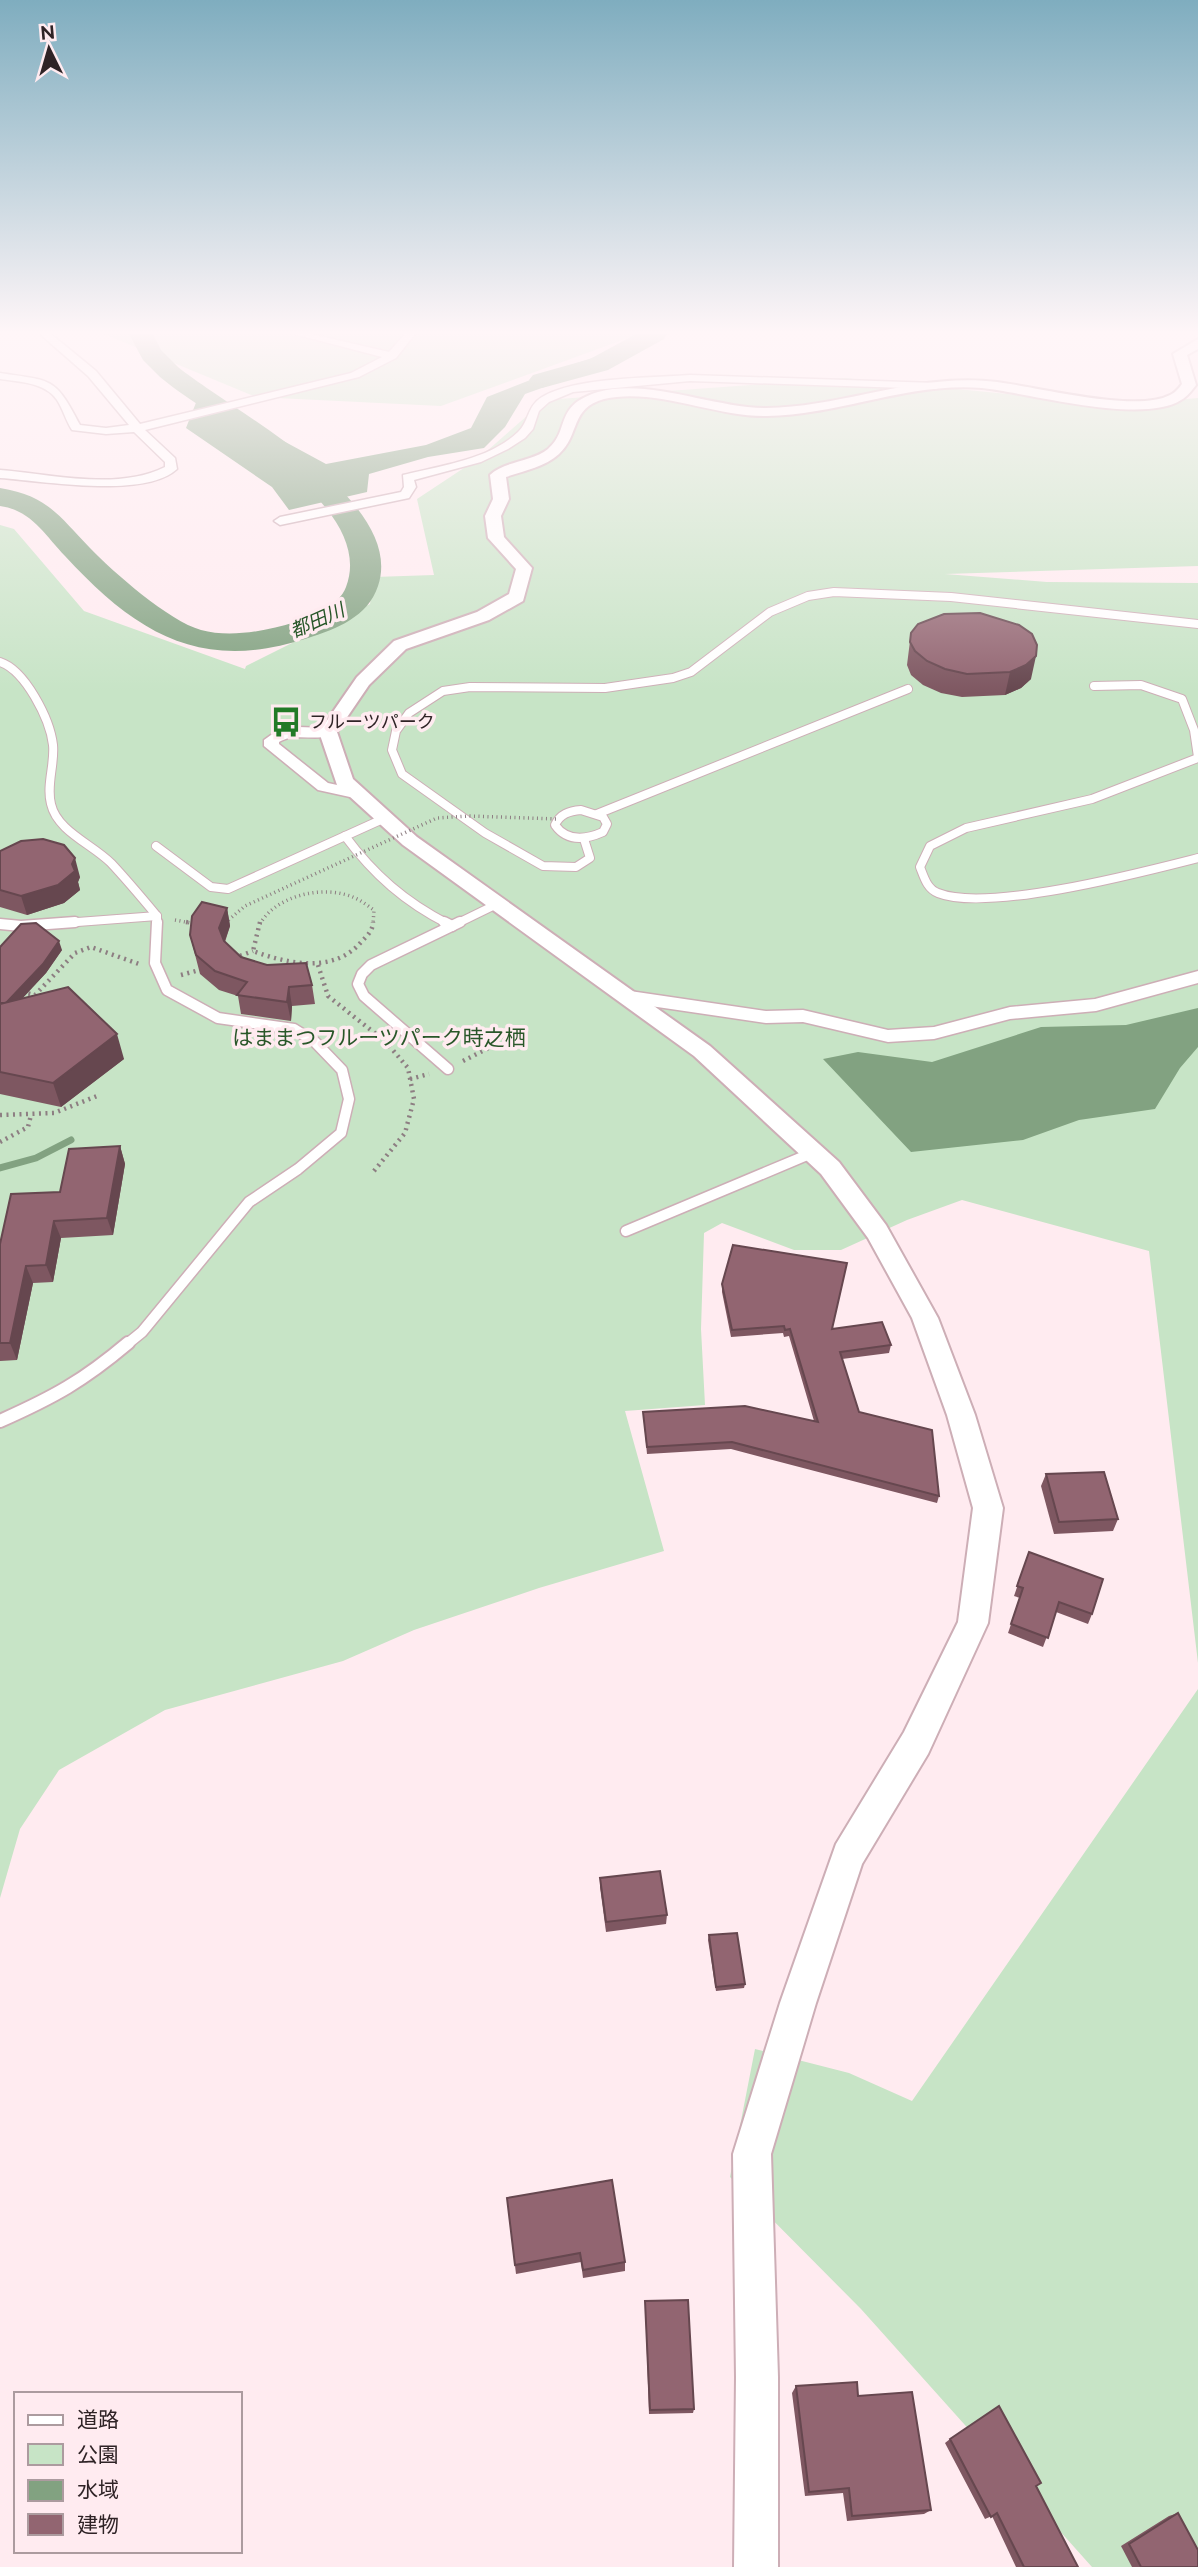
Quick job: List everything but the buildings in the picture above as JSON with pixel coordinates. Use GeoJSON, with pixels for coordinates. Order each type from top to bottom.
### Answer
{"type":"FeatureCollection","features":[{"type":"Feature","properties":{"kind":"street"},"geometry":{"type":"LineString","coordinates":[[0,474],[97,481],[153,479],[171,469],[171,461],[164,454]]}},
{"type":"Feature","properties":{"kind":"street"},"geometry":{"type":"LineString","coordinates":[[279,521],[405,495],[410,487],[407,478],[487,454]]}},
{"type":"Feature","properties":{"kind":"street"},"geometry":{"type":"LineString","coordinates":[[328,732],[363,681],[400,645],[483,616],[517,597],[524,568],[496,538],[493,516],[501,499],[498,475],[550,454]]}},
{"type":"Feature","properties":{"kind":"street"},"geometry":{"type":"LineString","coordinates":[[328,732],[289,732],[275,736],[271,740],[272,746],[323,787],[359,794]]}},
{"type":"Feature","properties":{"kind":"street"},"geometry":{"type":"LineString","coordinates":[[328,732],[344,781],[410,841],[495,905],[630,997],[702,1051],[830,1168],[877,1232],[925,1318],[961,1415],[988,1508],[973,1623],[916,1743],[848,1856],[798,2003],[752,2154],[757,2377],[756,2567]]}},
{"type":"Feature","properties":{"kind":"street"},"geometry":{"type":"LineString","coordinates":[[630,997],[766,1017],[803,1016],[888,1035],[934,1033],[1010,1013],[1096,1005],[1198,977]]}},
{"type":"Feature","properties":{"kind":"lane"},"geometry":{"type":"LineString","coordinates":[[584,839],[590,858],[576,867],[543,866],[524,856],[485,833],[402,775],[393,750],[396,731],[409,713],[443,691],[470,687],[605,688],[673,678],[691,672],[770,612],[808,596],[834,592],[951,597],[1198,624]]}},
{"type":"Feature","properties":{"kind":"lane"},"geometry":{"type":"LineString","coordinates":[[0,662],[10,664],[31,690],[44,718],[53,745],[50,802],[56,819],[110,862],[157,916],[155,963],[167,990],[218,1018],[294,1029],[315,1042],[342,1070],[349,1099],[341,1133],[249,1202],[142,1332],[88,1377],[38,1406],[0,1421]]}},
{"type":"Feature","properties":{"kind":"lane"},"geometry":{"type":"LineString","coordinates":[[1094,686],[1141,685],[1182,699],[1194,730],[1198,758],[1147,780],[1076,803],[1009,816],[954,832],[929,846],[920,867],[929,887],[953,897],[1010,896],[1198,858]]}},
{"type":"Feature","properties":{"kind":"lane"},"geometry":{"type":"LineString","coordinates":[[597,814],[908,689]]}},
{"type":"Feature","properties":{"kind":"lane"},"geometry":{"type":"LineString","coordinates":[[580,810],[597,814],[607,824],[603,832],[584,839],[566,837],[555,825],[557,819],[569,811],[580,810]]}},
{"type":"Feature","properties":{"kind":"lane"},"geometry":{"type":"LineString","coordinates":[[156,846],[211,887],[228,889],[385,818]]}},
{"type":"Feature","properties":{"kind":"lane"},"geometry":{"type":"LineString","coordinates":[[345,836],[381,883],[405,901],[452,926]]}},
{"type":"Feature","properties":{"kind":"lane"},"geometry":{"type":"LineString","coordinates":[[448,1069],[364,996],[358,984],[362,974],[371,965],[495,905]]}},
{"type":"Feature","properties":{"kind":"lane"},"geometry":{"type":"LineString","coordinates":[[0,924],[21,926],[157,916]]}},
{"type":"Feature","properties":{"kind":"lane"},"geometry":{"type":"LineString","coordinates":[[626,1231],[812,1153]]}},
{"type":"Feature","properties":{"kind":"path"},"geometry":{"type":"LineString","coordinates":[[220,929],[245,906],[437,818],[469,816],[557,819]]}},
{"type":"Feature","properties":{"kind":"path"},"geometry":{"type":"LineString","coordinates":[[228,960],[253,951],[280,961],[317,965],[355,950],[373,928],[374,910],[354,897],[330,892],[298,895],[267,909],[254,931],[253,951]]}},
{"type":"Feature","properties":{"kind":"path"},"geometry":{"type":"LineString","coordinates":[[157,916],[203,925]]}},
{"type":"Feature","properties":{"kind":"path"},"geometry":{"type":"LineString","coordinates":[[15,990],[36,995],[75,953],[91,947],[159,971],[183,975],[207,967]]}},
{"type":"Feature","properties":{"kind":"path"},"geometry":{"type":"LineString","coordinates":[[317,965],[328,996],[387,1043],[408,1068],[414,1099],[405,1133],[374,1171]]}},
{"type":"Feature","properties":{"kind":"path"},"geometry":{"type":"LineString","coordinates":[[0,1115],[54,1113],[97,1096]]}},
{"type":"Feature","properties":{"kind":"path"},"geometry":{"type":"LineString","coordinates":[[0,1142],[27,1127],[31,1115]]}},
{"type":"Feature","properties":{"kind":"green space","name":"はままつフルーツパーク時之栖"},"geometry":{"type":"Polygon","coordinates":[[[484,454],[1198,454],[1198,566],[945,574],[1047,582],[1198,583],[1198,1663],[1149,1251],[962,1200],[907,1220],[841,1250],[794,1250],[722,1223],[704,1233],[701,1329],[705,1405],[625,1411],[664,1551],[539,1588],[414,1630],[343,1661],[165,1710],[59,1770],[20,1829],[0,1898],[0,525],[14,529],[84,611],[245,669],[246,666],[370,604],[374,577],[434,575],[417,499],[484,454]]]}},
{"type":"Feature","properties":{"kind":"green space"},"geometry":{"type":"Polygon","coordinates":[[[1198,1689],[1198,2567],[1092,2567],[861,2309],[730,2177],[755,2049],[849,2073],[912,2101],[1198,1689]]]}},
{"type":"Feature","properties":{"kind":"water"},"geometry":{"type":"Polygon","coordinates":[[[224,454],[307,454],[326,464],[380,454],[448,454],[369,474],[367,492],[289,510],[272,487],[224,454]]]}},
{"type":"Feature","properties":{"kind":"water"},"geometry":{"type":"Polygon","coordinates":[[[1198,1008],[1198,1047],[1180,1068],[1155,1109],[1079,1120],[1023,1140],[911,1152],[823,1059],[858,1052],[932,1062],[1041,1027],[1126,1025],[1198,1008]]]}},
{"type":"Feature","properties":{"kind":"waterway","name":"都田川"},"geometry":{"type":"LineString","coordinates":[[0,497],[15,499],[38,510],[82,557],[119,590],[151,615],[182,633],[211,641],[272,638],[312,626],[346,609],[358,596],[365,569],[364,551],[350,520],[316,480],[284,454]]}},
{"type":"Feature","properties":{"kind":"waterway"},"geometry":{"type":"LineString","coordinates":[[0,1168],[36,1158],[71,1140]]}},
{"type":"Feature","properties":{"kind":"place","name":"フルーツパーク"},"geometry":{"type":"Point","coordinates":[286,722]}}]}
